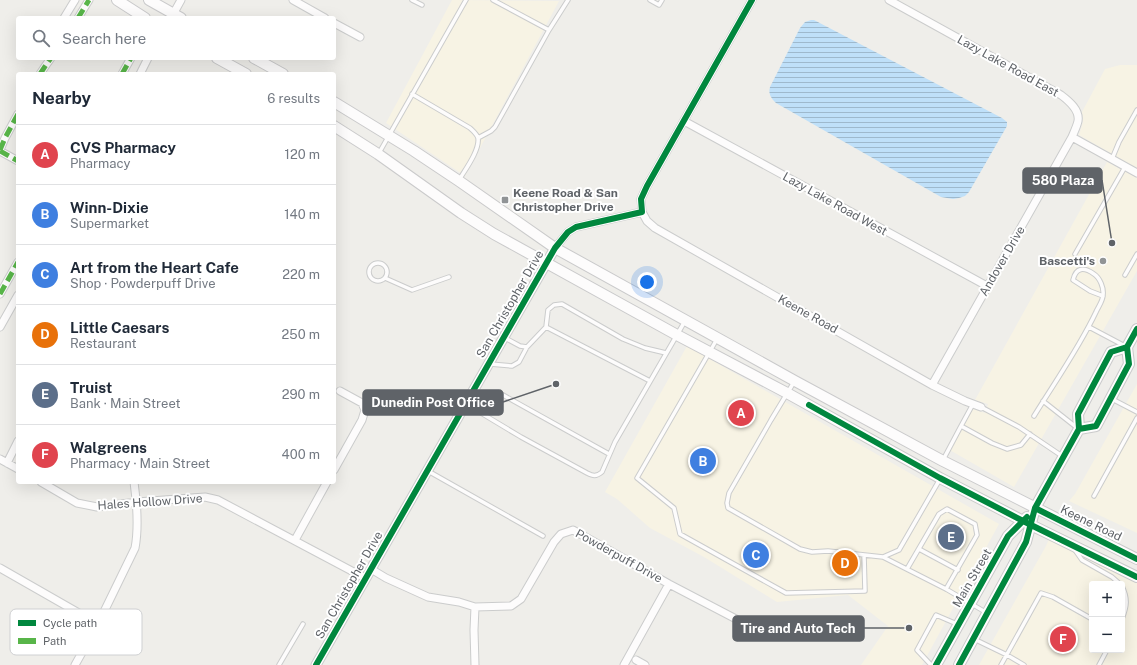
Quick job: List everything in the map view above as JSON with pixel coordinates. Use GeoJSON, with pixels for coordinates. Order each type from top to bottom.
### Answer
{"type":"FeatureCollection","features":[{"type":"Feature","properties":{"kind":"main road"},"geometry":{"type":"LineString","coordinates":[[117,0],[142,16]]}},
{"type":"Feature","properties":{"kind":"main road"},"geometry":{"type":"LineString","coordinates":[[149,0],[173,16]]}},
{"type":"Feature","properties":{"kind":"main road"},"geometry":{"type":"LineString","coordinates":[[221,60],[242,72]]}},
{"type":"Feature","properties":{"kind":"main road"},"geometry":{"type":"LineString","coordinates":[[258,60],[279,72]]}},
{"type":"Feature","properties":{"kind":"main road","name":"Keene Road"},"geometry":{"type":"LineString","coordinates":[[336,103],[459,180],[555,248],[685,321],[943,461],[1137,558]]}},
{"type":"Feature","properties":{"kind":"main road"},"geometry":{"type":"LineString","coordinates":[[336,127],[378,154],[461,213],[494,234],[677,335],[788,393],[940,478],[1137,577]]}},
{"type":"Feature","properties":{"kind":"main road"},"geometry":{"type":"LineString","coordinates":[[1079,429],[1096,426],[1129,364],[1127,347],[1137,330]]}},
{"type":"Feature","properties":{"kind":"main road","name":"Main Street"},"geometry":{"type":"LineString","coordinates":[[958,665],[1026,542],[1027,523],[1079,429],[1078,414],[1111,352],[1127,347]]}},
{"type":"Feature","properties":{"kind":"main road","name":"Main Street"},"geometry":{"type":"LineString","coordinates":[[936,665],[1008,536],[1027,523]]}},
{"type":"Feature","properties":{"kind":"street"},"geometry":{"type":"LineString","coordinates":[[65,16],[75,0]]}},
{"type":"Feature","properties":{"kind":"street"},"geometry":{"type":"LineString","coordinates":[[79,16],[88,0]]}},
{"type":"Feature","properties":{"kind":"street"},"geometry":{"type":"LineString","coordinates":[[175,16],[181,0]]}},
{"type":"Feature","properties":{"kind":"street"},"geometry":{"type":"LineString","coordinates":[[293,0],[321,16]]}},
{"type":"Feature","properties":{"kind":"street"},"geometry":{"type":"LineString","coordinates":[[642,212],[641,198],[647,186],[752,0]]}},
{"type":"Feature","properties":{"kind":"street","name":"Lazy Lake Road East"},"geometry":{"type":"LineString","coordinates":[[889,0],[1061,95],[1071,103],[1076,112],[1078,120],[1072,137]]}},
{"type":"Feature","properties":{"kind":"street"},"geometry":{"type":"LineString","coordinates":[[336,24],[360,37]]}},
{"type":"Feature","properties":{"kind":"street"},"geometry":{"type":"LineString","coordinates":[[123,72],[130,60]]}},
{"type":"Feature","properties":{"kind":"street"},"geometry":{"type":"LineString","coordinates":[[141,72],[147,60]]}},
{"type":"Feature","properties":{"kind":"street"},"geometry":{"type":"LineString","coordinates":[[41,72],[47,61]]}},
{"type":"Feature","properties":{"kind":"street"},"geometry":{"type":"LineString","coordinates":[[16,117],[2,136],[0,151],[16,160]]}},
{"type":"Feature","properties":{"kind":"street","name":"Lazy Lake Road West"},"geometry":{"type":"LineString","coordinates":[[684,121],[987,286]]}},
{"type":"Feature","properties":{"kind":"street"},"geometry":{"type":"LineString","coordinates":[[1072,137],[1137,173]]}},
{"type":"Feature","properties":{"kind":"street","name":"Andover Drive"},"geometry":{"type":"LineString","coordinates":[[932,385],[1072,137]]}},
{"type":"Feature","properties":{"kind":"street","name":"San Christopher Drive"},"geometry":{"type":"LineString","coordinates":[[316,665],[466,403],[490,364],[555,248],[568,232],[576,227],[642,212]]}},
{"type":"Feature","properties":{"kind":"street","name":"Keene Road"},"geometry":{"type":"LineString","coordinates":[[642,212],[647,221],[655,228],[932,385],[964,401],[981,407]]}},
{"type":"Feature","properties":{"kind":"street"},"geometry":{"type":"LineString","coordinates":[[0,294],[16,266]]}},
{"type":"Feature","properties":{"kind":"street"},"geometry":{"type":"LineString","coordinates":[[0,328],[16,299]]}},
{"type":"Feature","properties":{"kind":"street"},"geometry":{"type":"LineString","coordinates":[[336,466],[362,420],[365,410],[362,403],[340,391]]}},
{"type":"Feature","properties":{"kind":"street"},"geometry":{"type":"LineString","coordinates":[[16,444],[3,461],[16,468]]}},
{"type":"Feature","properties":{"kind":"street","name":"Hales Hollow Drive"},"geometry":{"type":"LineString","coordinates":[[44,484],[77,503],[97,507],[137,502],[205,497],[218,500],[365,578]]}},
{"type":"Feature","properties":{"kind":"street"},"geometry":{"type":"LineString","coordinates":[[105,609],[135,548],[137,537],[137,502],[134,484]]}},
{"type":"Feature","properties":{"kind":"street"},"geometry":{"type":"LineString","coordinates":[[295,540],[326,484]]}},
{"type":"Feature","properties":{"kind":"street","name":"Powderpuff Drive"},"geometry":{"type":"LineString","coordinates":[[371,569],[386,578],[428,598],[459,602],[475,607],[510,606],[521,598],[554,542],[561,534],[573,530],[669,584],[759,631]]}},
{"type":"Feature","properties":{"kind":"street"},"geometry":{"type":"LineString","coordinates":[[0,568],[72,609]]}},
{"type":"Feature","properties":{"kind":"street"},"geometry":{"type":"LineString","coordinates":[[624,665],[669,584]]}},
{"type":"Feature","properties":{"kind":"street"},"geometry":{"type":"LineString","coordinates":[[475,607],[475,665]]}},
{"type":"Feature","properties":{"kind":"street"},"geometry":{"type":"LineString","coordinates":[[75,665],[81,655]]}},
{"type":"Feature","properties":{"kind":"street"},"geometry":{"type":"LineString","coordinates":[[636,660],[645,665]]}},
{"type":"Feature","properties":{"kind":"lane"},"geometry":{"type":"LineString","coordinates":[[412,0],[422,5]]}},
{"type":"Feature","properties":{"kind":"lane"},"geometry":{"type":"LineString","coordinates":[[378,154],[466,0]]}},
{"type":"Feature","properties":{"kind":"lane"},"geometry":{"type":"LineString","coordinates":[[493,0],[549,30]]}},
{"type":"Feature","properties":{"kind":"lane"},"geometry":{"type":"LineString","coordinates":[[478,138],[491,132],[495,127],[549,30],[568,0]]}},
{"type":"Feature","properties":{"kind":"lane"},"geometry":{"type":"LineString","coordinates":[[650,0],[659,5],[662,0]]}},
{"type":"Feature","properties":{"kind":"lane"},"geometry":{"type":"LineString","coordinates":[[412,94],[470,128],[478,138],[476,151],[459,180]]}},
{"type":"Feature","properties":{"kind":"lane"},"geometry":{"type":"LineString","coordinates":[[1112,159],[1119,142],[1137,110]]}},
{"type":"Feature","properties":{"kind":"lane"},"geometry":{"type":"LineString","coordinates":[[1076,254],[1125,167]]}},
{"type":"Feature","properties":{"kind":"lane"},"geometry":{"type":"LineString","coordinates":[[1125,275],[1137,254]]}},
{"type":"Feature","properties":{"kind":"lane"},"geometry":{"type":"LineString","coordinates":[[377,262],[383,264],[387,269],[387,275],[385,278],[380,281],[374,281],[369,274],[371,265],[377,262]]}},
{"type":"Feature","properties":{"kind":"lane"},"geometry":{"type":"LineString","coordinates":[[1034,416],[1089,327],[1103,296],[1100,281],[1096,275],[1089,270],[1082,269],[1078,271],[1074,276],[1074,280],[1077,283],[1090,291],[1103,296]]}},
{"type":"Feature","properties":{"kind":"lane"},"geometry":{"type":"LineString","coordinates":[[385,278],[412,290],[449,277]]}},
{"type":"Feature","properties":{"kind":"lane"},"geometry":{"type":"LineString","coordinates":[[490,364],[512,366],[519,362],[527,347],[546,327],[548,310],[554,305],[562,304],[623,339],[645,348],[666,353]]}},
{"type":"Feature","properties":{"kind":"lane"},"geometry":{"type":"LineString","coordinates":[[466,403],[522,437],[595,476],[602,472],[614,442],[685,321]]}},
{"type":"Feature","properties":{"kind":"lane"},"geometry":{"type":"LineString","coordinates":[[546,327],[650,381]]}},
{"type":"Feature","properties":{"kind":"lane"},"geometry":{"type":"LineString","coordinates":[[1089,327],[1127,347]]}},
{"type":"Feature","properties":{"kind":"lane"},"geometry":{"type":"LineString","coordinates":[[504,338],[520,346],[527,347]]}},
{"type":"Feature","properties":{"kind":"lane"},"geometry":{"type":"LineString","coordinates":[[717,338],[637,478],[674,508],[680,534],[786,593],[865,591],[864,555]]}},
{"type":"Feature","properties":{"kind":"lane"},"geometry":{"type":"LineString","coordinates":[[795,381],[729,493],[727,503],[728,508],[800,549],[812,552],[828,551],[883,557],[946,589],[988,613]]}},
{"type":"Feature","properties":{"kind":"lane"},"geometry":{"type":"LineString","coordinates":[[503,395],[609,454]]}},
{"type":"Feature","properties":{"kind":"lane"},"geometry":{"type":"LineString","coordinates":[[1111,398],[1137,412]]}},
{"type":"Feature","properties":{"kind":"lane"},"geometry":{"type":"LineString","coordinates":[[1043,401],[1079,429]]}},
{"type":"Feature","properties":{"kind":"lane"},"geometry":{"type":"LineString","coordinates":[[943,461],[973,404]]}},
{"type":"Feature","properties":{"kind":"lane"},"geometry":{"type":"LineString","coordinates":[[981,407],[1019,426],[1063,457]]}},
{"type":"Feature","properties":{"kind":"lane"},"geometry":{"type":"LineString","coordinates":[[1094,496],[1137,418]]}},
{"type":"Feature","properties":{"kind":"lane"},"geometry":{"type":"LineString","coordinates":[[961,426],[992,443],[1007,449],[1021,445],[1030,434]]}},
{"type":"Feature","properties":{"kind":"lane"},"geometry":{"type":"LineString","coordinates":[[427,471],[543,536]]}},
{"type":"Feature","properties":{"kind":"lane"},"geometry":{"type":"LineString","coordinates":[[883,557],[899,550],[940,478]]}},
{"type":"Feature","properties":{"kind":"lane"},"geometry":{"type":"LineString","coordinates":[[907,569],[939,514],[947,509],[975,524],[977,535],[946,589]]}},
{"type":"Feature","properties":{"kind":"lane"},"geometry":{"type":"LineString","coordinates":[[1071,544],[1082,560],[1117,581]]}},
{"type":"Feature","properties":{"kind":"lane"},"geometry":{"type":"LineString","coordinates":[[919,549],[958,570]]}},
{"type":"Feature","properties":{"kind":"lane"},"geometry":{"type":"LineString","coordinates":[[1001,665],[1041,593],[1053,597],[1089,617]]}},
{"type":"Feature","properties":{"kind":"lane"},"geometry":{"type":"LineString","coordinates":[[1125,595],[1125,611]]}},
{"type":"Feature","properties":{"kind":"lane"},"geometry":{"type":"LineString","coordinates":[[931,665],[916,650],[936,615],[958,624]]}},
{"type":"Feature","properties":{"kind":"lane"},"geometry":{"type":"LineString","coordinates":[[280,665],[303,624]]}},
{"type":"Feature","properties":{"kind":"lane"},"geometry":{"type":"LineString","coordinates":[[973,638],[1024,665]]}},
{"type":"Feature","properties":{"kind":"lane"},"geometry":{"type":"LineString","coordinates":[[1099,665],[1105,653]]}},
{"type":"Feature","properties":{"kind":"shaded area"},"geometry":{"type":"Polygon","coordinates":[[[452,0],[559,1],[465,176],[386,123],[452,0]]]}},
{"type":"Feature","properties":{"kind":"shaded area"},"geometry":{"type":"Polygon","coordinates":[[[1120,65],[1137,65],[1137,168],[1079,135],[1083,122],[1082,112],[1105,69],[1120,65]]]}},
{"type":"Feature","properties":{"kind":"shaded area"},"geometry":{"type":"Polygon","coordinates":[[[1107,162],[1137,178],[1137,271],[1014,487],[948,449],[970,408],[985,413],[988,404],[975,400],[1107,162]]]}},
{"type":"Feature","properties":{"kind":"shaded area"},"geometry":{"type":"Polygon","coordinates":[[[687,346],[999,524],[922,665],[861,665],[888,626],[848,595],[777,602],[704,557],[650,528],[617,499],[605,492],[687,346]]]}},
{"type":"Feature","properties":{"kind":"shaded area"},"geometry":{"type":"Polygon","coordinates":[[[1137,384],[1137,533],[1069,501],[1075,494],[1137,384]]]}},
{"type":"Feature","properties":{"kind":"shaded area"},"geometry":{"type":"Polygon","coordinates":[[[1049,539],[1137,582],[1137,665],[979,665],[1049,539]]]}},
{"type":"Feature","properties":{"kind":"water"},"geometry":{"type":"Polygon","coordinates":[[[814,20],[1002,118],[1007,122],[1007,126],[969,192],[965,196],[953,199],[941,197],[776,103],[771,98],[769,89],[800,28],[805,22],[814,20]]]}},
{"type":"Feature","properties":{"kind":"marked path"},"geometry":{"type":"LineString","coordinates":[[79,16],[89,0]]}},
{"type":"Feature","properties":{"kind":"marked path"},"geometry":{"type":"LineString","coordinates":[[41,72],[50,60]]}},
{"type":"Feature","properties":{"kind":"marked path"},"geometry":{"type":"LineString","coordinates":[[123,72],[130,60]]}},
{"type":"Feature","properties":{"kind":"marked path"},"geometry":{"type":"LineString","coordinates":[[0,150],[16,118]]}},
{"type":"Feature","properties":{"kind":"marked path"},"geometry":{"type":"LineString","coordinates":[[0,151],[16,160]]}},
{"type":"Feature","properties":{"kind":"marked path"},"geometry":{"type":"LineString","coordinates":[[0,294],[16,266]]}},
{"type":"Feature","properties":{"kind":"cycle path"},"geometry":{"type":"LineString","coordinates":[[316,665],[555,248],[568,232],[576,227],[642,212],[641,199],[647,186],[752,0]]}},
{"type":"Feature","properties":{"kind":"cycle path"},"geometry":{"type":"LineString","coordinates":[[1079,429],[1096,426],[1129,364],[1127,347],[1137,329]]}},
{"type":"Feature","properties":{"kind":"cycle path"},"geometry":{"type":"LineString","coordinates":[[959,665],[1026,542],[1035,508],[1079,429],[1078,414],[1111,352],[1127,347]]}},
{"type":"Feature","properties":{"kind":"cycle path"},"geometry":{"type":"LineString","coordinates":[[809,405],[940,478],[1137,577]]}},
{"type":"Feature","properties":{"kind":"cycle path"},"geometry":{"type":"LineString","coordinates":[[1035,508],[1137,559]]}},
{"type":"Feature","properties":{"kind":"cycle path"},"geometry":{"type":"LineString","coordinates":[[936,665],[1008,536],[1027,517]]}},
{"type":"Feature","properties":{"kind":"place","name":"Keene Road & San Christopher Drive"},"geometry":{"type":"Point","coordinates":[505,200]}},
{"type":"Feature","properties":{"kind":"place","name":"580 Plaza"},"geometry":{"type":"Point","coordinates":[1112,243]}},
{"type":"Feature","properties":{"kind":"place","name":"Bascetti's"},"geometry":{"type":"Point","coordinates":[1103,261]}},
{"type":"Feature","properties":{"kind":"place","name":"Dunedin Post Office"},"geometry":{"type":"Point","coordinates":[556,384]}},
{"type":"Feature","properties":{"kind":"place","name":"CVS Pharmacy"},"geometry":{"type":"Point","coordinates":[741,413]}},
{"type":"Feature","properties":{"kind":"place","name":"Winn-Dixie"},"geometry":{"type":"Point","coordinates":[703,461]}},
{"type":"Feature","properties":{"kind":"place","name":"Truist"},"geometry":{"type":"Point","coordinates":[951,537]}},
{"type":"Feature","properties":{"kind":"place","name":"Art from the Heart Cafe"},"geometry":{"type":"Point","coordinates":[756,555]}},
{"type":"Feature","properties":{"kind":"place","name":"Little Caesars"},"geometry":{"type":"Point","coordinates":[845,563]}},
{"type":"Feature","properties":{"kind":"place","name":"Tire and Auto Tech"},"geometry":{"type":"Point","coordinates":[909,628]}},
{"type":"Feature","properties":{"kind":"place","name":"Walgreens"},"geometry":{"type":"Point","coordinates":[1063,639]}}]}
